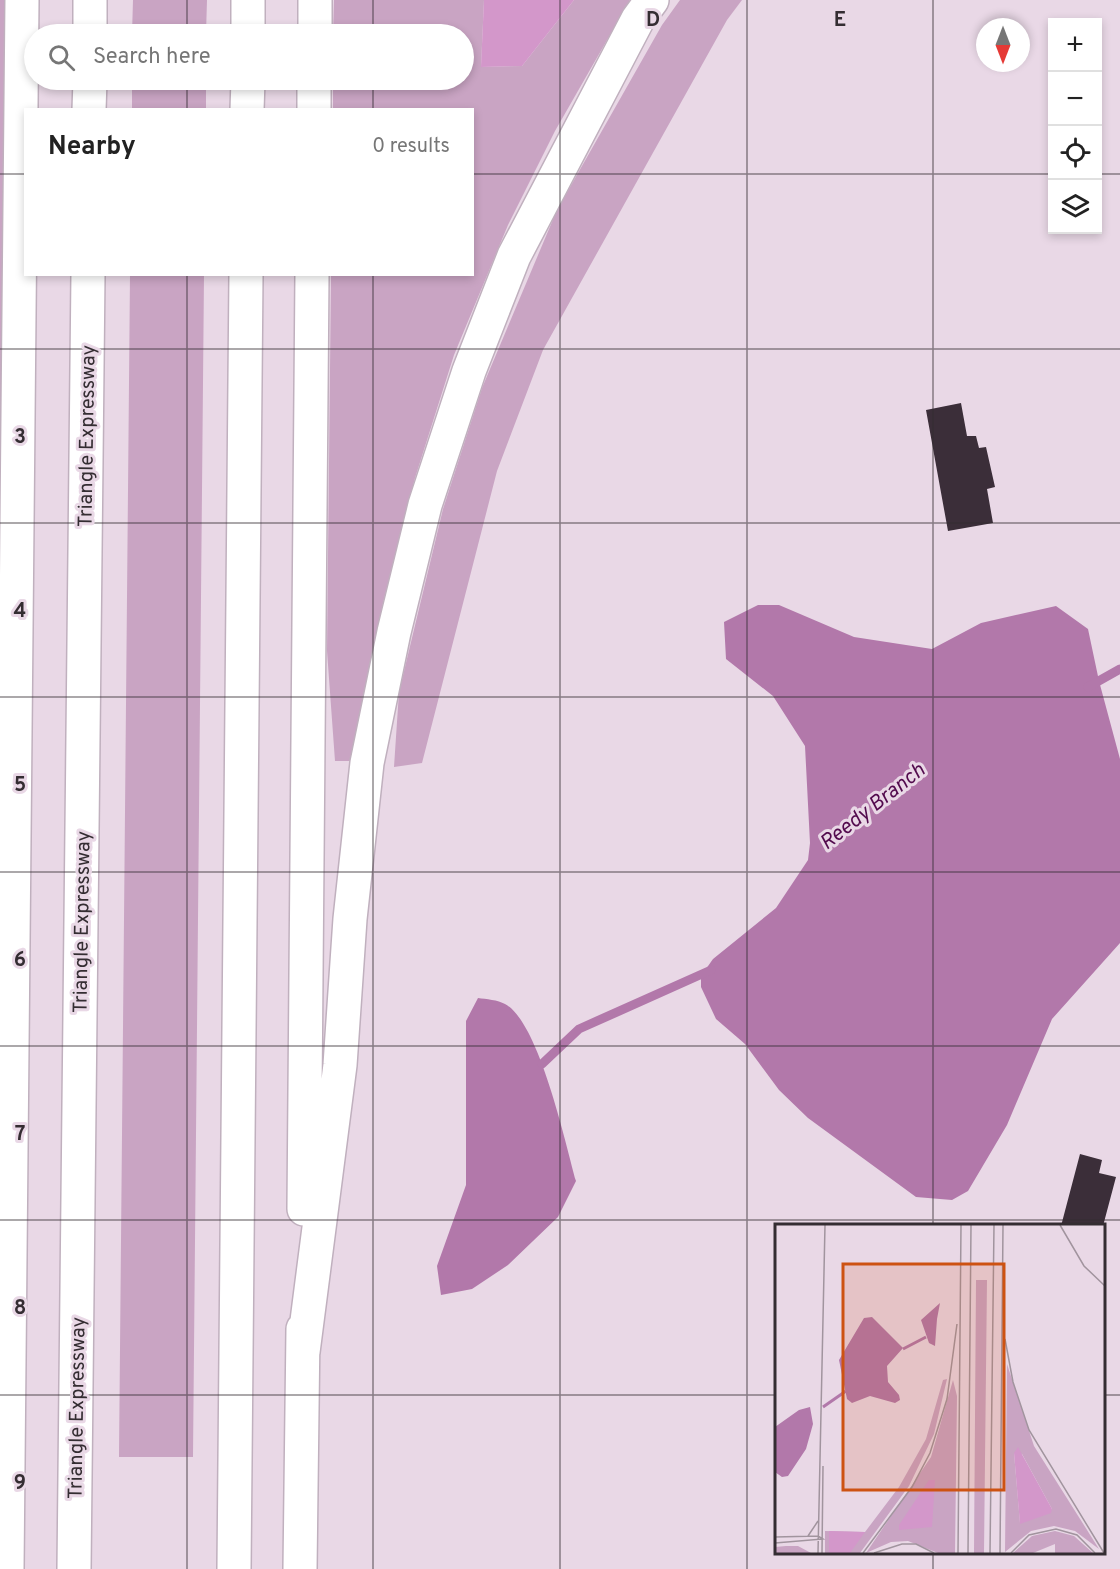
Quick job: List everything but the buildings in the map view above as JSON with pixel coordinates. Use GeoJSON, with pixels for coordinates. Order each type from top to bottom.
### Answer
{"type":"FeatureCollection","features":[{"type":"Feature","properties":{"kind":"highway"},"geometry":{"type":"LineString","coordinates":[[7,1569],[22,0]]}},
{"type":"Feature","properties":{"kind":"highway"},"geometry":{"type":"LineString","coordinates":[[90,0],[90,24]]}},
{"type":"Feature","properties":{"kind":"highway"},"geometry":{"type":"LineString","coordinates":[[248,0],[248,24]]}},
{"type":"Feature","properties":{"kind":"highway"},"geometry":{"type":"LineString","coordinates":[[315,0],[315,24]]}},
{"type":"Feature","properties":{"kind":"highway"},"geometry":{"type":"LineString","coordinates":[[303,1352],[340,1065],[350,919],[367,763],[394,632],[425,505],[469,371],[514,256],[638,20],[652,0]]}},
{"type":"Feature","properties":{"kind":"highway"},"geometry":{"type":"LineString","coordinates":[[89,108],[90,90]]}},
{"type":"Feature","properties":{"kind":"highway"},"geometry":{"type":"LineString","coordinates":[[247,108],[248,90]]}},
{"type":"Feature","properties":{"kind":"highway"},"geometry":{"type":"LineString","coordinates":[[314,90],[314,108]]}},
{"type":"Feature","properties":{"kind":"highway","name":"Triangle Expressway"},"geometry":{"type":"LineString","coordinates":[[74,1569],[88,276]]}},
{"type":"Feature","properties":{"kind":"highway"},"geometry":{"type":"LineString","coordinates":[[234,1569],[246,276]]}},
{"type":"Feature","properties":{"kind":"highway"},"geometry":{"type":"LineString","coordinates":[[300,1569],[312,276]]}},
{"type":"Feature","properties":{"kind":"highway"},"geometry":{"type":"LineString","coordinates":[[0,1094],[11,1146]]}},
{"type":"Feature","properties":{"kind":"shaded area"},"geometry":{"type":"Polygon","coordinates":[[[0,0],[6,0],[0,609],[0,0]]]}},
{"type":"Feature","properties":{"kind":"shaded area"},"geometry":{"type":"Polygon","coordinates":[[[133,0],[207,0],[206,24],[132,24],[133,0]]]}},
{"type":"Feature","properties":{"kind":"shaded area"},"geometry":{"type":"Polygon","coordinates":[[[334,0],[484,0],[481,67],[522,66],[574,0],[630,0],[555,131],[508,225],[454,355],[415,478],[383,603],[355,761],[335,761],[327,651],[331,276],[474,276],[474,108],[333,108],[333,90],[474,90],[474,24],[333,24],[334,0]]]}},
{"type":"Feature","properties":{"kind":"shaded area"},"geometry":{"type":"Polygon","coordinates":[[[484,0],[574,0],[522,66],[481,67],[484,0]]]}},
{"type":"Feature","properties":{"kind":"shaded area"},"geometry":{"type":"Polygon","coordinates":[[[680,0],[742,0],[727,20],[543,350],[497,471],[422,763],[394,767],[399,692],[443,509],[482,388],[557,210],[662,25],[680,0]]]}},
{"type":"Feature","properties":{"kind":"shaded area"},"geometry":{"type":"Polygon","coordinates":[[[132,90],[206,90],[206,108],[132,108],[132,90]]]}},
{"type":"Feature","properties":{"kind":"shaded area"},"geometry":{"type":"Polygon","coordinates":[[[130,276],[204,276],[193,1457],[119,1457],[130,276]]]}},
{"type":"Feature","properties":{"kind":"water"},"geometry":{"type":"Polygon","coordinates":[[[758,605],[779,605],[854,637],[932,649],[981,623],[1056,606],[1088,629],[1120,759],[1120,943],[1052,1019],[1007,1125],[968,1191],[952,1200],[916,1197],[808,1118],[779,1090],[745,1044],[716,1019],[701,987],[701,976],[713,959],[776,908],[808,860],[810,843],[805,746],[773,696],[726,659],[724,622],[758,605]]]}},
{"type":"Feature","properties":{"kind":"water"},"geometry":{"type":"Polygon","coordinates":[[[478,998],[505,1004],[517,1015],[529,1034],[540,1058],[558,1113],[576,1181],[558,1217],[508,1265],[472,1289],[441,1295],[437,1266],[466,1185],[466,1021],[478,998]]]}},
{"type":"Feature","properties":{"kind":"waterway","name":"Reedy Branch"},"geometry":{"type":"LineString","coordinates":[[1088,687],[1120,669]]}},
{"type":"Feature","properties":{"kind":"waterway","name":"Reedy Branch"},"geometry":{"type":"LineString","coordinates":[[542,1064],[579,1029],[711,970]]}}]}
